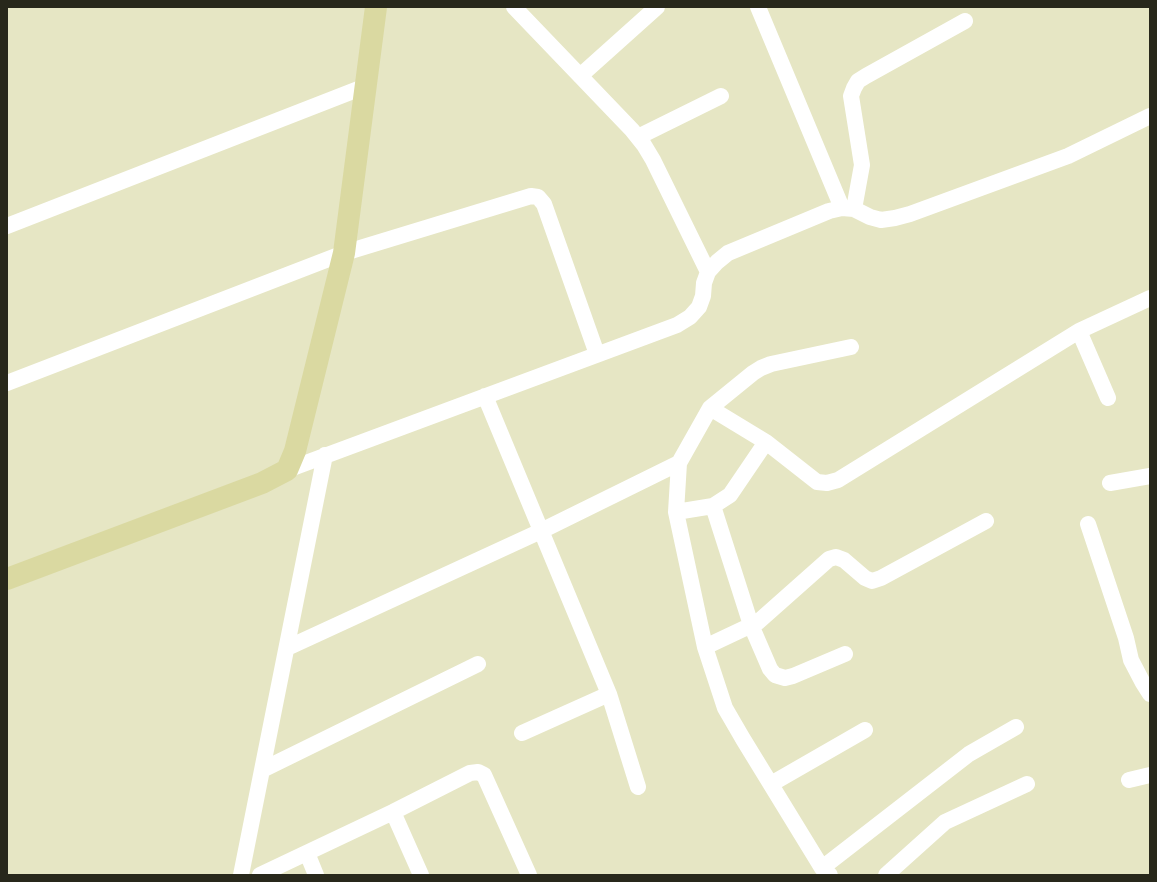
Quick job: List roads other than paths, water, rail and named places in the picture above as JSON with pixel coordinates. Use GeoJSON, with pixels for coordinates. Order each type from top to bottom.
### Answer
{"type":"FeatureCollection","features":[{"type":"Feature","properties":{"kind":"main road"},"geometry":{"type":"LineString","coordinates":[[7,579],[262,483],[287,470],[295,451],[344,253],[376,7]]}},
{"type":"Feature","properties":{"kind":"street"},"geometry":{"type":"LineString","coordinates":[[514,7],[638,137],[653,160],[708,272]]}},
{"type":"Feature","properties":{"kind":"street"},"geometry":{"type":"LineString","coordinates":[[580,76],[657,7]]}},
{"type":"Feature","properties":{"kind":"street"},"geometry":{"type":"LineString","coordinates":[[758,7],[848,208]]}},
{"type":"Feature","properties":{"kind":"street"},"geometry":{"type":"LineString","coordinates":[[848,208],[862,165],[851,96],[858,81],[965,21]]}},
{"type":"Feature","properties":{"kind":"street"},"geometry":{"type":"LineString","coordinates":[[7,226],[366,86]]}},
{"type":"Feature","properties":{"kind":"street"},"geometry":{"type":"LineString","coordinates":[[638,137],[722,96]]}},
{"type":"Feature","properties":{"kind":"street"},"geometry":{"type":"LineString","coordinates":[[287,470],[677,324],[690,317],[699,307],[708,272],[716,262],[728,253],[829,211],[848,208],[881,220],[910,214],[1068,156],[1150,116]]}},
{"type":"Feature","properties":{"kind":"street"},"geometry":{"type":"LineString","coordinates":[[7,383],[344,253],[531,196],[538,197],[544,204],[597,354]]}},
{"type":"Feature","properties":{"kind":"street"},"geometry":{"type":"LineString","coordinates":[[710,408],[766,442],[817,482],[827,483],[838,480],[1079,331],[1150,298]]}},
{"type":"Feature","properties":{"kind":"street"},"geometry":{"type":"LineString","coordinates":[[1079,331],[1108,398]]}},
{"type":"Feature","properties":{"kind":"street"},"geometry":{"type":"LineString","coordinates":[[851,347],[771,364],[753,373],[710,408],[678,463],[676,512],[705,646],[725,708],[826,872],[969,754],[1016,727]]}},
{"type":"Feature","properties":{"kind":"street"},"geometry":{"type":"LineString","coordinates":[[485,396],[608,694],[638,787]]}},
{"type":"Feature","properties":{"kind":"street"},"geometry":{"type":"LineString","coordinates":[[676,512],[713,506],[730,495],[766,442]]}},
{"type":"Feature","properties":{"kind":"street"},"geometry":{"type":"LineString","coordinates":[[241,875],[325,455]]}},
{"type":"Feature","properties":{"kind":"street"},"geometry":{"type":"LineString","coordinates":[[287,648],[541,531],[678,463]]}},
{"type":"Feature","properties":{"kind":"street"},"geometry":{"type":"LineString","coordinates":[[1110,483],[1150,476]]}},
{"type":"Feature","properties":{"kind":"street"},"geometry":{"type":"LineString","coordinates":[[713,506],[751,626],[770,669],[775,675],[785,678],[793,676],[845,654]]}},
{"type":"Feature","properties":{"kind":"street"},"geometry":{"type":"LineString","coordinates":[[705,646],[758,622],[829,559],[836,557],[844,560],[865,578],[872,581],[881,578],[986,521]]}},
{"type":"Feature","properties":{"kind":"street"},"geometry":{"type":"LineString","coordinates":[[1088,524],[1132,660],[1143,684],[1150,694]]}},
{"type":"Feature","properties":{"kind":"street"},"geometry":{"type":"LineString","coordinates":[[262,770],[478,664]]}},
{"type":"Feature","properties":{"kind":"street"},"geometry":{"type":"LineString","coordinates":[[522,733],[608,694]]}},
{"type":"Feature","properties":{"kind":"street"},"geometry":{"type":"LineString","coordinates":[[771,784],[865,730]]}},
{"type":"Feature","properties":{"kind":"street"},"geometry":{"type":"LineString","coordinates":[[260,875],[393,812],[470,773],[478,772],[484,775],[529,875]]}},
{"type":"Feature","properties":{"kind":"street"},"geometry":{"type":"LineString","coordinates":[[1129,780],[1150,775]]}},
{"type":"Feature","properties":{"kind":"street"},"geometry":{"type":"LineString","coordinates":[[886,875],[945,822],[1027,784]]}},
{"type":"Feature","properties":{"kind":"street"},"geometry":{"type":"LineString","coordinates":[[393,812],[422,875]]}},
{"type":"Feature","properties":{"kind":"street"},"geometry":{"type":"LineString","coordinates":[[307,853],[316,875]]}}]}
